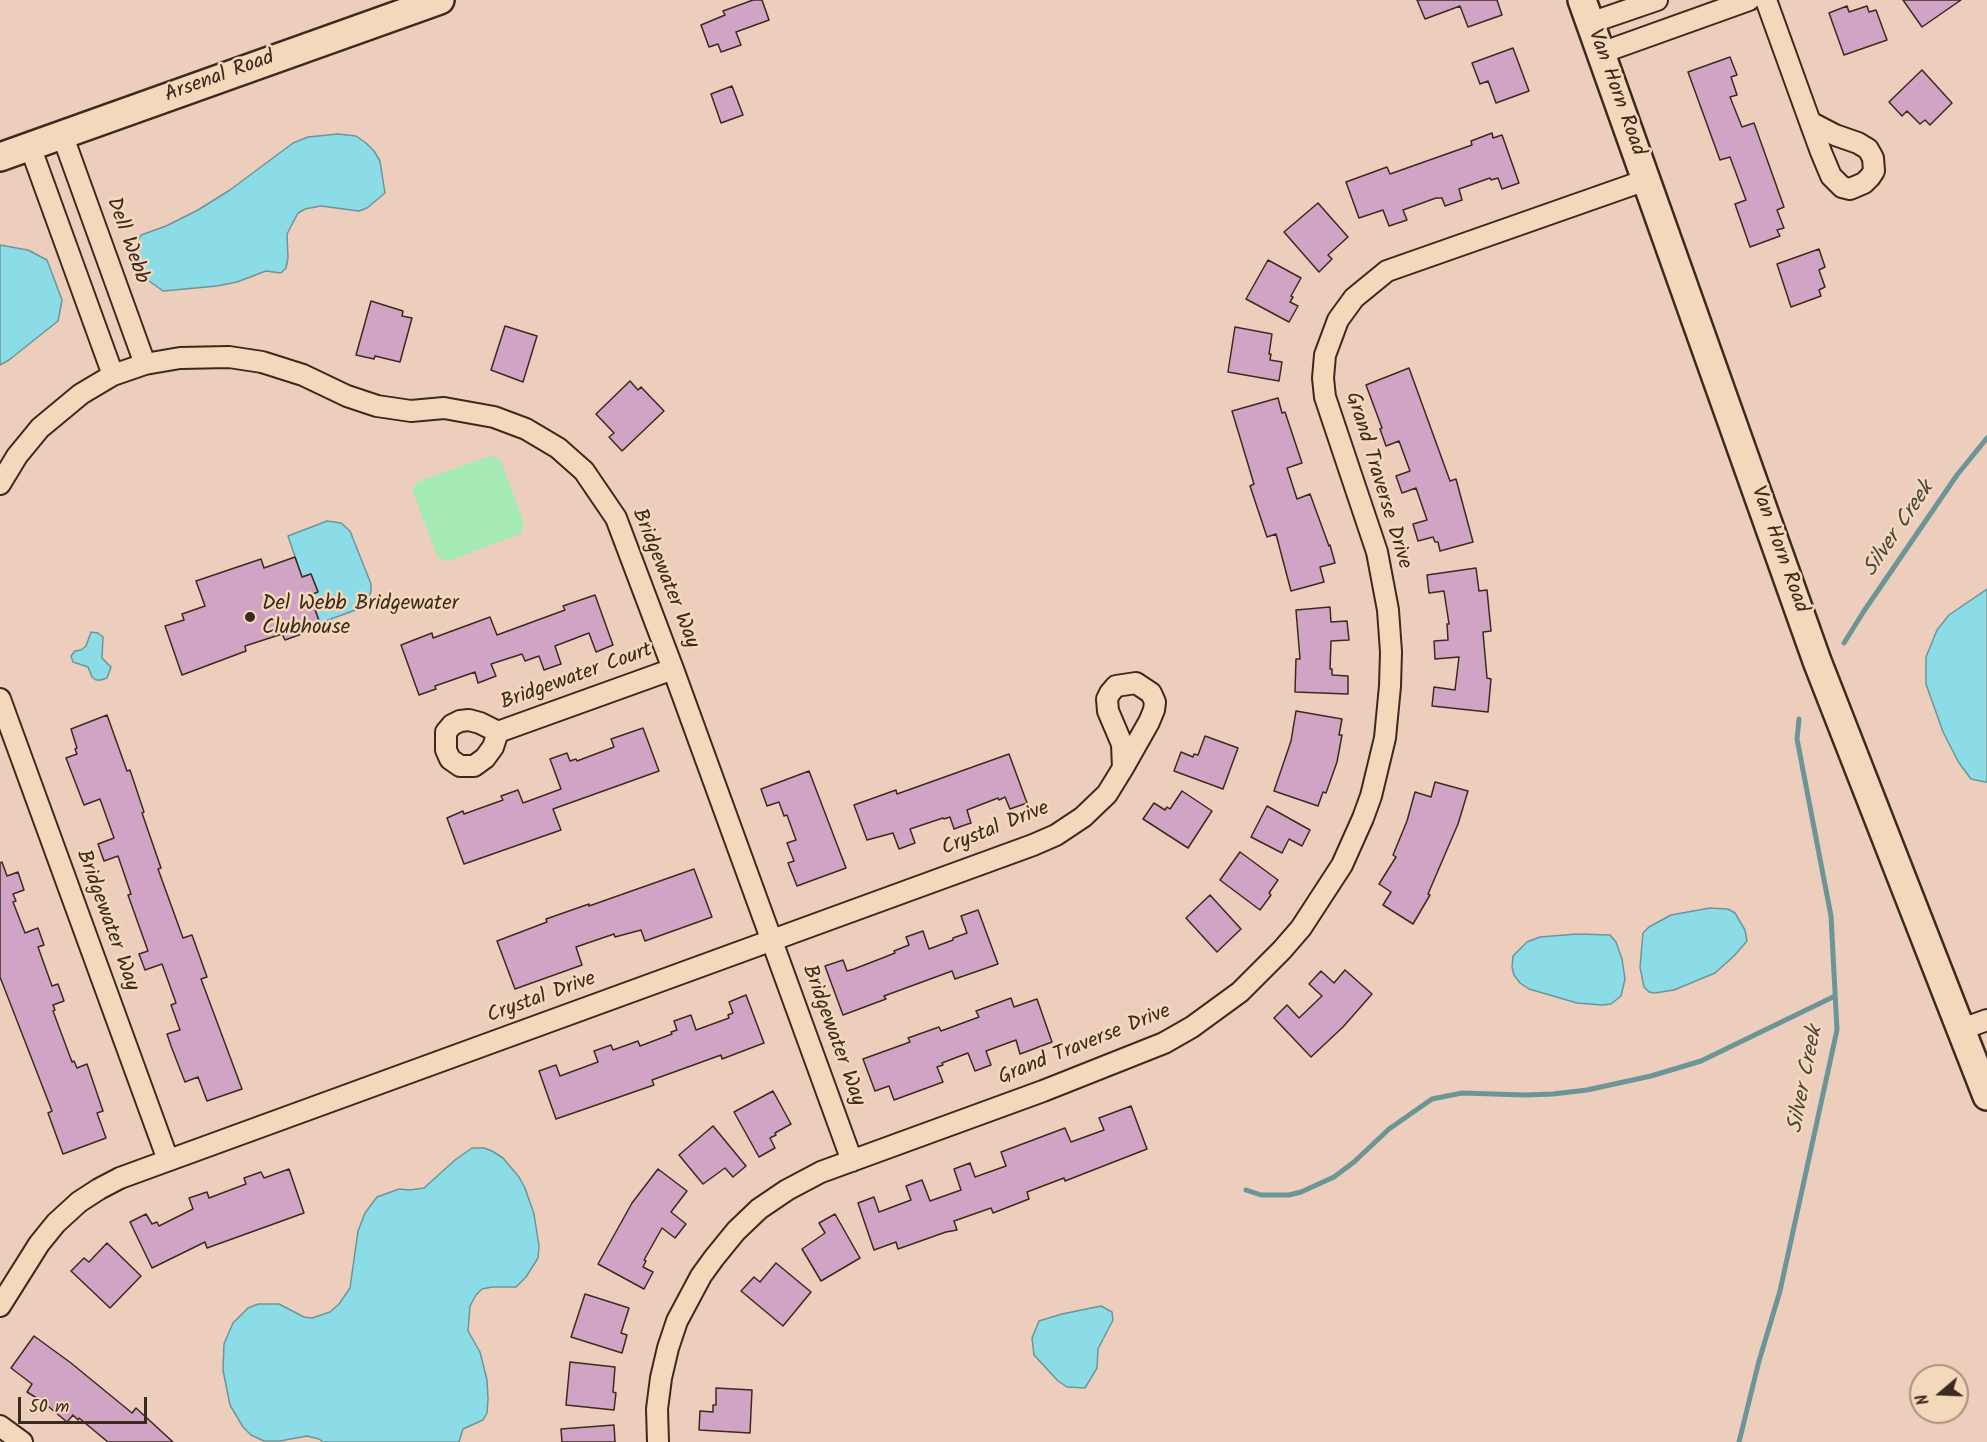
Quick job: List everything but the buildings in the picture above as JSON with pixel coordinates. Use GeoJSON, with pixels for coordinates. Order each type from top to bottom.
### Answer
{"type":"FeatureCollection","features":[{"type":"Feature","properties":{"kind":"street","name":"Arsenal Road"},"geometry":{"type":"LineString","coordinates":[[0,157],[440,0]]}},
{"type":"Feature","properties":{"kind":"street"},"geometry":{"type":"LineString","coordinates":[[1586,11],[1658,0]]}},
{"type":"Feature","properties":{"kind":"street"},"geometry":{"type":"LineString","coordinates":[[1601,53],[1749,0]]}},
{"type":"Feature","properties":{"kind":"street"},"geometry":{"type":"LineString","coordinates":[[1766,0],[1810,122]]}},
{"type":"Feature","properties":{"kind":"street","name":"Van Horn Road"},"geometry":{"type":"LineString","coordinates":[[1586,11],[1817,661],[1975,1025],[1987,1096]]}},
{"type":"Feature","properties":{"kind":"street","name":"Dell Webb"},"geometry":{"type":"LineString","coordinates":[[62,134],[145,364]]}},
{"type":"Feature","properties":{"kind":"street"},"geometry":{"type":"LineString","coordinates":[[30,146],[113,375]]}},
{"type":"Feature","properties":{"kind":"street","name":"Grand Traverse Drive"},"geometry":{"type":"LineString","coordinates":[[658,1442],[657,1409],[668,1348],[677,1321],[701,1276],[736,1231],[759,1209],[804,1180],[1138,1055],[1164,1043],[1192,1028],[1240,992],[1301,928],[1342,865],[1363,818],[1371,796],[1385,738],[1390,686],[1389,610],[1377,552],[1324,397],[1325,356],[1338,320],[1354,298],[1387,271],[1646,180]]}},
{"type":"Feature","properties":{"kind":"street","name":"Bridgewater Way"},"geometry":{"type":"LineString","coordinates":[[0,484],[28,441],[52,417],[81,394],[113,375],[145,364],[197,357],[229,357],[262,362],[303,375],[347,396],[377,406],[411,411],[444,408],[511,422],[558,448],[584,471],[616,518],[852,1161]]}},
{"type":"Feature","properties":{"kind":"street","name":"Bridgewater Court"},"geometry":{"type":"LineString","coordinates":[[498,732],[673,669]]}},
{"type":"Feature","properties":{"kind":"street","name":"Bridgewater Way"},"geometry":{"type":"LineString","coordinates":[[0,699],[168,1160]]}},
{"type":"Feature","properties":{"kind":"street","name":"Crystal Drive"},"geometry":{"type":"LineString","coordinates":[[0,1306],[39,1244],[56,1223],[79,1202],[113,1182],[1032,845],[1056,835],[1083,818],[1107,794],[1123,768]]}},
{"type":"Feature","properties":{"kind":"street"},"geometry":{"type":"LineString","coordinates":[[0,1426],[22,1442]]}},
{"type":"Feature","properties":{"kind":"green space"},"geometry":{"type":"Polygon","coordinates":[[[490,456],[500,459],[524,523],[520,534],[448,561],[438,558],[412,490],[417,482],[490,456]]]}},
{"type":"Feature","properties":{"kind":"water"},"geometry":{"type":"Polygon","coordinates":[[[338,134],[356,136],[374,151],[380,161],[385,193],[367,208],[359,211],[321,206],[298,213],[287,234],[288,258],[286,268],[281,273],[266,271],[237,282],[217,286],[163,291],[145,278],[135,256],[136,245],[141,235],[198,210],[230,190],[293,143],[308,137],[338,134]]]}},
{"type":"Feature","properties":{"kind":"water"},"geometry":{"type":"Polygon","coordinates":[[[0,245],[28,250],[47,260],[62,300],[58,321],[0,365],[0,245]]]}},
{"type":"Feature","properties":{"kind":"water"},"geometry":{"type":"Polygon","coordinates":[[[327,521],[341,523],[350,531],[371,584],[371,591],[367,604],[361,608],[320,623],[310,595],[318,591],[311,574],[302,577],[288,536],[327,521]]]}},
{"type":"Feature","properties":{"kind":"water"},"geometry":{"type":"Polygon","coordinates":[[[1987,589],[1987,782],[1985,782],[1971,779],[1959,763],[1943,732],[1926,684],[1926,657],[1937,630],[1949,615],[1987,589]]]}},
{"type":"Feature","properties":{"kind":"water"},"geometry":{"type":"Polygon","coordinates":[[[91,632],[103,637],[102,658],[111,667],[107,678],[101,680],[92,677],[88,667],[73,662],[71,656],[75,651],[86,646],[91,632]]]}},
{"type":"Feature","properties":{"kind":"water"},"geometry":{"type":"Polygon","coordinates":[[[1710,908],[1728,909],[1735,913],[1745,930],[1747,941],[1715,973],[1674,990],[1649,992],[1644,987],[1640,967],[1643,933],[1649,927],[1671,915],[1710,908]]]}},
{"type":"Feature","properties":{"kind":"water"},"geometry":{"type":"Polygon","coordinates":[[[1577,934],[1610,935],[1616,942],[1622,959],[1625,979],[1621,996],[1611,1004],[1577,1003],[1529,989],[1514,975],[1513,956],[1527,942],[1540,937],[1577,934]]]}},
{"type":"Feature","properties":{"kind":"water"},"geometry":{"type":"Polygon","coordinates":[[[472,1148],[492,1151],[503,1158],[519,1177],[534,1214],[539,1246],[538,1258],[526,1277],[516,1287],[482,1289],[470,1306],[468,1331],[480,1352],[487,1380],[487,1413],[483,1420],[463,1429],[459,1442],[323,1442],[307,1436],[280,1441],[264,1441],[251,1435],[243,1427],[230,1405],[223,1370],[224,1344],[233,1323],[248,1308],[258,1304],[279,1304],[304,1317],[312,1318],[330,1312],[350,1288],[358,1231],[365,1213],[377,1197],[399,1189],[424,1188],[472,1148]]]}},
{"type":"Feature","properties":{"kind":"water"},"geometry":{"type":"Polygon","coordinates":[[[1101,1306],[1112,1312],[1113,1320],[1098,1349],[1097,1368],[1085,1388],[1067,1387],[1058,1381],[1034,1355],[1032,1338],[1039,1321],[1101,1306]]]}},
{"type":"Feature","properties":{"kind":"waterway","name":"Silver Creek"},"geometry":{"type":"LineString","coordinates":[[1844,643],[1957,475],[1987,438]]}},
{"type":"Feature","properties":{"kind":"waterway","name":"Silver Creek"},"geometry":{"type":"LineString","coordinates":[[1739,1442],[1759,1361],[1780,1291],[1837,1030],[1831,916],[1797,739],[1799,719]]}},
{"type":"Feature","properties":{"kind":"waterway"},"geometry":{"type":"LineString","coordinates":[[1246,1190],[1261,1195],[1289,1195],[1334,1177],[1354,1162],[1389,1129],[1432,1099],[1462,1093],[1553,1094],[1587,1090],[1651,1076],[1701,1061],[1835,996]]}},
{"type":"Feature","properties":{"kind":"place","name":"Del Webb Bridgewater Clubhouse"},"geometry":{"type":"Point","coordinates":[250,617]}}]}
